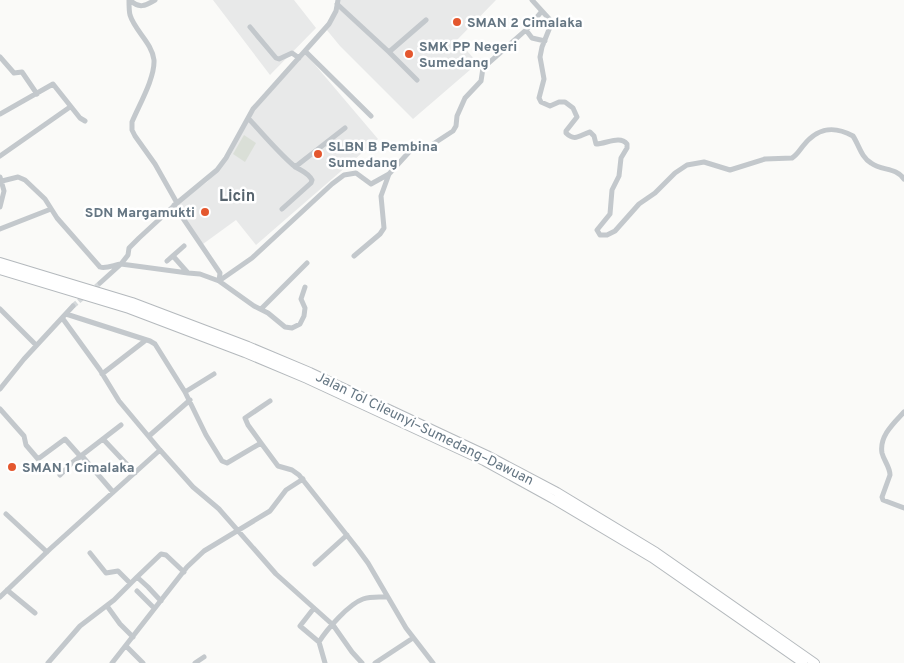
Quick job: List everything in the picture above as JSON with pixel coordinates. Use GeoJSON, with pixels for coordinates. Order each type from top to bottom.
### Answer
{"type":"FeatureCollection","features":[{"type":"Feature","properties":{"kind":"highway","name":"Jalan Tol Cileunyi–Sumedang–Dawuan"},"geometry":{"type":"LineString","coordinates":[[0,262],[132,302],[248,346],[310,372],[487,455],[557,492],[656,552],[815,663]]}},
{"type":"Feature","properties":{"kind":"highway","name":"Jalan Tol Cileunyi–Sumedang–Dawuan"},"geometry":{"type":"LineString","coordinates":[[0,270],[129,309],[246,353],[307,379],[484,461],[553,499],[652,558],[802,663]]}},
{"type":"Feature","properties":{"kind":"street"},"geometry":{"type":"LineString","coordinates":[[130,0],[139,7],[143,7],[155,0]]}},
{"type":"Feature","properties":{"kind":"street"},"geometry":{"type":"LineString","coordinates":[[130,0],[129,13],[151,50],[154,60],[154,68],[132,122],[132,130],[155,164],[175,204],[220,273],[219,281]]}},
{"type":"Feature","properties":{"kind":"street"},"geometry":{"type":"LineString","coordinates":[[532,0],[552,22],[540,57],[544,79],[540,100],[547,106],[565,102],[573,108],[577,117],[566,133],[574,138],[590,132],[598,145],[620,140],[627,144],[621,158],[619,176],[612,190],[610,214],[597,230],[602,235],[615,231],[639,204],[655,193],[687,165],[704,162],[730,170],[765,159],[792,158],[808,141],[822,131],[830,129],[853,136],[868,161],[879,167],[896,171],[904,179]]}},
{"type":"Feature","properties":{"kind":"street"},"geometry":{"type":"LineString","coordinates":[[100,283],[121,264],[128,255],[130,247],[175,204],[217,170],[226,158],[253,108],[329,24],[337,2],[417,80]]}},
{"type":"Feature","properties":{"kind":"street"},"geometry":{"type":"LineString","coordinates":[[219,281],[252,258],[344,175],[356,173],[371,184],[389,174],[410,151],[422,146],[430,146],[451,133],[456,126],[457,116],[465,98],[481,80],[483,68],[526,30],[542,10]]}},
{"type":"Feature","properties":{"kind":"street"},"geometry":{"type":"LineString","coordinates":[[389,52],[426,20]]}},
{"type":"Feature","properties":{"kind":"street"},"geometry":{"type":"LineString","coordinates":[[250,27],[276,58],[279,59],[292,53],[299,58]]}},
{"type":"Feature","properties":{"kind":"street"},"geometry":{"type":"LineString","coordinates":[[526,30],[532,38],[545,41]]}},
{"type":"Feature","properties":{"kind":"street"},"geometry":{"type":"LineString","coordinates":[[305,51],[371,116]]}},
{"type":"Feature","properties":{"kind":"street"},"geometry":{"type":"LineString","coordinates":[[0,58],[14,73],[22,72],[37,94]]}},
{"type":"Feature","properties":{"kind":"street"},"geometry":{"type":"LineString","coordinates":[[0,114],[54,85],[70,107],[81,119],[85,120]]}},
{"type":"Feature","properties":{"kind":"street"},"geometry":{"type":"LineString","coordinates":[[0,156],[70,107]]}},
{"type":"Feature","properties":{"kind":"street"},"geometry":{"type":"LineString","coordinates":[[248,118],[295,167],[306,172],[312,182],[282,209]]}},
{"type":"Feature","properties":{"kind":"street"},"geometry":{"type":"LineString","coordinates":[[295,167],[345,128]]}},
{"type":"Feature","properties":{"kind":"street"},"geometry":{"type":"LineString","coordinates":[[354,256],[380,234],[384,228],[381,196],[389,174]]}},
{"type":"Feature","properties":{"kind":"street"},"geometry":{"type":"LineString","coordinates":[[0,207],[4,196],[1,179],[15,177],[23,179],[45,199],[60,222],[100,267],[121,264],[200,274],[219,281],[285,327],[292,328],[300,324],[305,308],[301,299],[306,287]]}},
{"type":"Feature","properties":{"kind":"street"},"geometry":{"type":"LineString","coordinates":[[0,229],[51,209]]}},
{"type":"Feature","properties":{"kind":"street"},"geometry":{"type":"LineString","coordinates":[[167,261],[184,246]]}},
{"type":"Feature","properties":{"kind":"street"},"geometry":{"type":"LineString","coordinates":[[173,256],[188,273]]}},
{"type":"Feature","properties":{"kind":"street"},"geometry":{"type":"LineString","coordinates":[[261,309],[307,262]]}},
{"type":"Feature","properties":{"kind":"street"},"geometry":{"type":"LineString","coordinates":[[0,389],[36,345],[74,306]]}},
{"type":"Feature","properties":{"kind":"street"},"geometry":{"type":"LineString","coordinates":[[0,308],[36,345]]}},
{"type":"Feature","properties":{"kind":"street"},"geometry":{"type":"LineString","coordinates":[[64,317],[155,344],[186,392],[210,443],[222,461],[228,463],[261,443]]}},
{"type":"Feature","properties":{"kind":"street"},"geometry":{"type":"LineString","coordinates":[[64,317],[126,410],[160,450],[193,487],[219,509],[276,574],[333,625],[362,663]]}},
{"type":"Feature","properties":{"kind":"street"},"geometry":{"type":"LineString","coordinates":[[102,374],[146,340]]}},
{"type":"Feature","properties":{"kind":"street"},"geometry":{"type":"LineString","coordinates":[[186,392],[214,374]]}},
{"type":"Feature","properties":{"kind":"street"},"geometry":{"type":"LineString","coordinates":[[150,436],[190,400]]}},
{"type":"Feature","properties":{"kind":"street"},"geometry":{"type":"LineString","coordinates":[[270,401],[245,418],[248,425],[278,466],[292,470],[303,479],[347,535],[368,563],[413,638],[433,663]]}},
{"type":"Feature","properties":{"kind":"street"},"geometry":{"type":"LineString","coordinates":[[0,409],[24,436],[26,445],[38,460],[65,439],[113,492]]}},
{"type":"Feature","properties":{"kind":"street"},"geometry":{"type":"LineString","coordinates":[[904,412],[888,429],[882,443],[882,452],[890,475],[882,500],[904,508]]}},
{"type":"Feature","properties":{"kind":"street"},"geometry":{"type":"LineString","coordinates":[[60,475],[121,425]]}},
{"type":"Feature","properties":{"kind":"street"},"geometry":{"type":"LineString","coordinates":[[104,439],[135,473]]}},
{"type":"Feature","properties":{"kind":"street"},"geometry":{"type":"LineString","coordinates":[[0,597],[160,450]]}},
{"type":"Feature","properties":{"kind":"street"},"geometry":{"type":"LineString","coordinates":[[112,663],[154,608],[204,551],[270,510],[286,490],[303,479]]}},
{"type":"Feature","properties":{"kind":"street"},"geometry":{"type":"LineString","coordinates":[[6,514],[47,552]]}},
{"type":"Feature","properties":{"kind":"street"},"geometry":{"type":"LineString","coordinates":[[315,564],[347,535]]}},
{"type":"Feature","properties":{"kind":"street"},"geometry":{"type":"LineString","coordinates":[[90,553],[106,573],[118,571],[130,583]]}},
{"type":"Feature","properties":{"kind":"street"},"geometry":{"type":"LineString","coordinates":[[48,663],[80,626],[108,606],[161,554],[166,555],[184,572]]}},
{"type":"Feature","properties":{"kind":"street"},"geometry":{"type":"LineString","coordinates":[[137,577],[148,586],[160,601]]}},
{"type":"Feature","properties":{"kind":"street"},"geometry":{"type":"LineString","coordinates":[[7,590],[35,613]]}},
{"type":"Feature","properties":{"kind":"street"},"geometry":{"type":"LineString","coordinates":[[137,591],[154,608]]}},
{"type":"Feature","properties":{"kind":"street"},"geometry":{"type":"LineString","coordinates":[[319,642],[333,625],[358,601],[368,597],[387,597]]}},
{"type":"Feature","properties":{"kind":"street"},"geometry":{"type":"LineString","coordinates":[[108,606],[120,624],[133,637]]}},
{"type":"Feature","properties":{"kind":"street"},"geometry":{"type":"LineString","coordinates":[[314,608],[300,625],[319,642],[325,663]]}},
{"type":"Feature","properties":{"kind":"street"},"geometry":{"type":"LineString","coordinates":[[375,663],[413,638]]}},
{"type":"Feature","properties":{"kind":"street"},"geometry":{"type":"LineString","coordinates":[[126,646],[143,663]]}},
{"type":"Feature","properties":{"kind":"street"},"geometry":{"type":"LineString","coordinates":[[195,663],[204,657]]}},
{"type":"Feature","properties":{"kind":"shaded area"},"geometry":{"type":"Polygon","coordinates":[[[213,0],[294,0],[316,28],[270,75],[213,0]]]}},
{"type":"Feature","properties":{"kind":"shaded area","name":"SMK PP Negeri Sumedang"},"geometry":{"type":"Polygon","coordinates":[[[340,0],[496,0],[457,40],[478,63],[413,119],[340,46],[326,29],[340,0]]]}},
{"type":"Feature","properties":{"kind":"shaded area","name":"SLBN B Pembina Sumedang"},"geometry":{"type":"Polygon","coordinates":[[[305,53],[378,139],[256,245],[236,220],[203,244],[175,205],[207,182],[230,156],[252,114],[305,53]]]}},
{"type":"Feature","properties":{"kind":"shaded area"},"geometry":{"type":"Polygon","coordinates":[[[244,135],[256,143],[245,162],[233,154],[244,135]]]}},
{"type":"Feature","properties":{"kind":"tunnel"},"geometry":{"type":"LineString","coordinates":[[73,306],[100,283]]}},
{"type":"Feature","properties":{"kind":"place","name":"SMAN 2 Cimalaka"},"geometry":{"type":"Point","coordinates":[457,22]}},
{"type":"Feature","properties":{"kind":"place","name":"SMK PP Negeri Sumedang"},"geometry":{"type":"Point","coordinates":[409,54]}},
{"type":"Feature","properties":{"kind":"place","name":"SLBN B Pembina Sumedang"},"geometry":{"type":"Point","coordinates":[318,154]}},
{"type":"Feature","properties":{"kind":"place","name":"SDN Margamukti"},"geometry":{"type":"Point","coordinates":[205,212]}},
{"type":"Feature","properties":{"kind":"place","name":"SMAN 1 Cimalaka"},"geometry":{"type":"Point","coordinates":[12,467]}},
{"type":"Feature","properties":{"kind":"district","name":"Licin"},"geometry":{"type":"Point","coordinates":[237,195]}}]}
